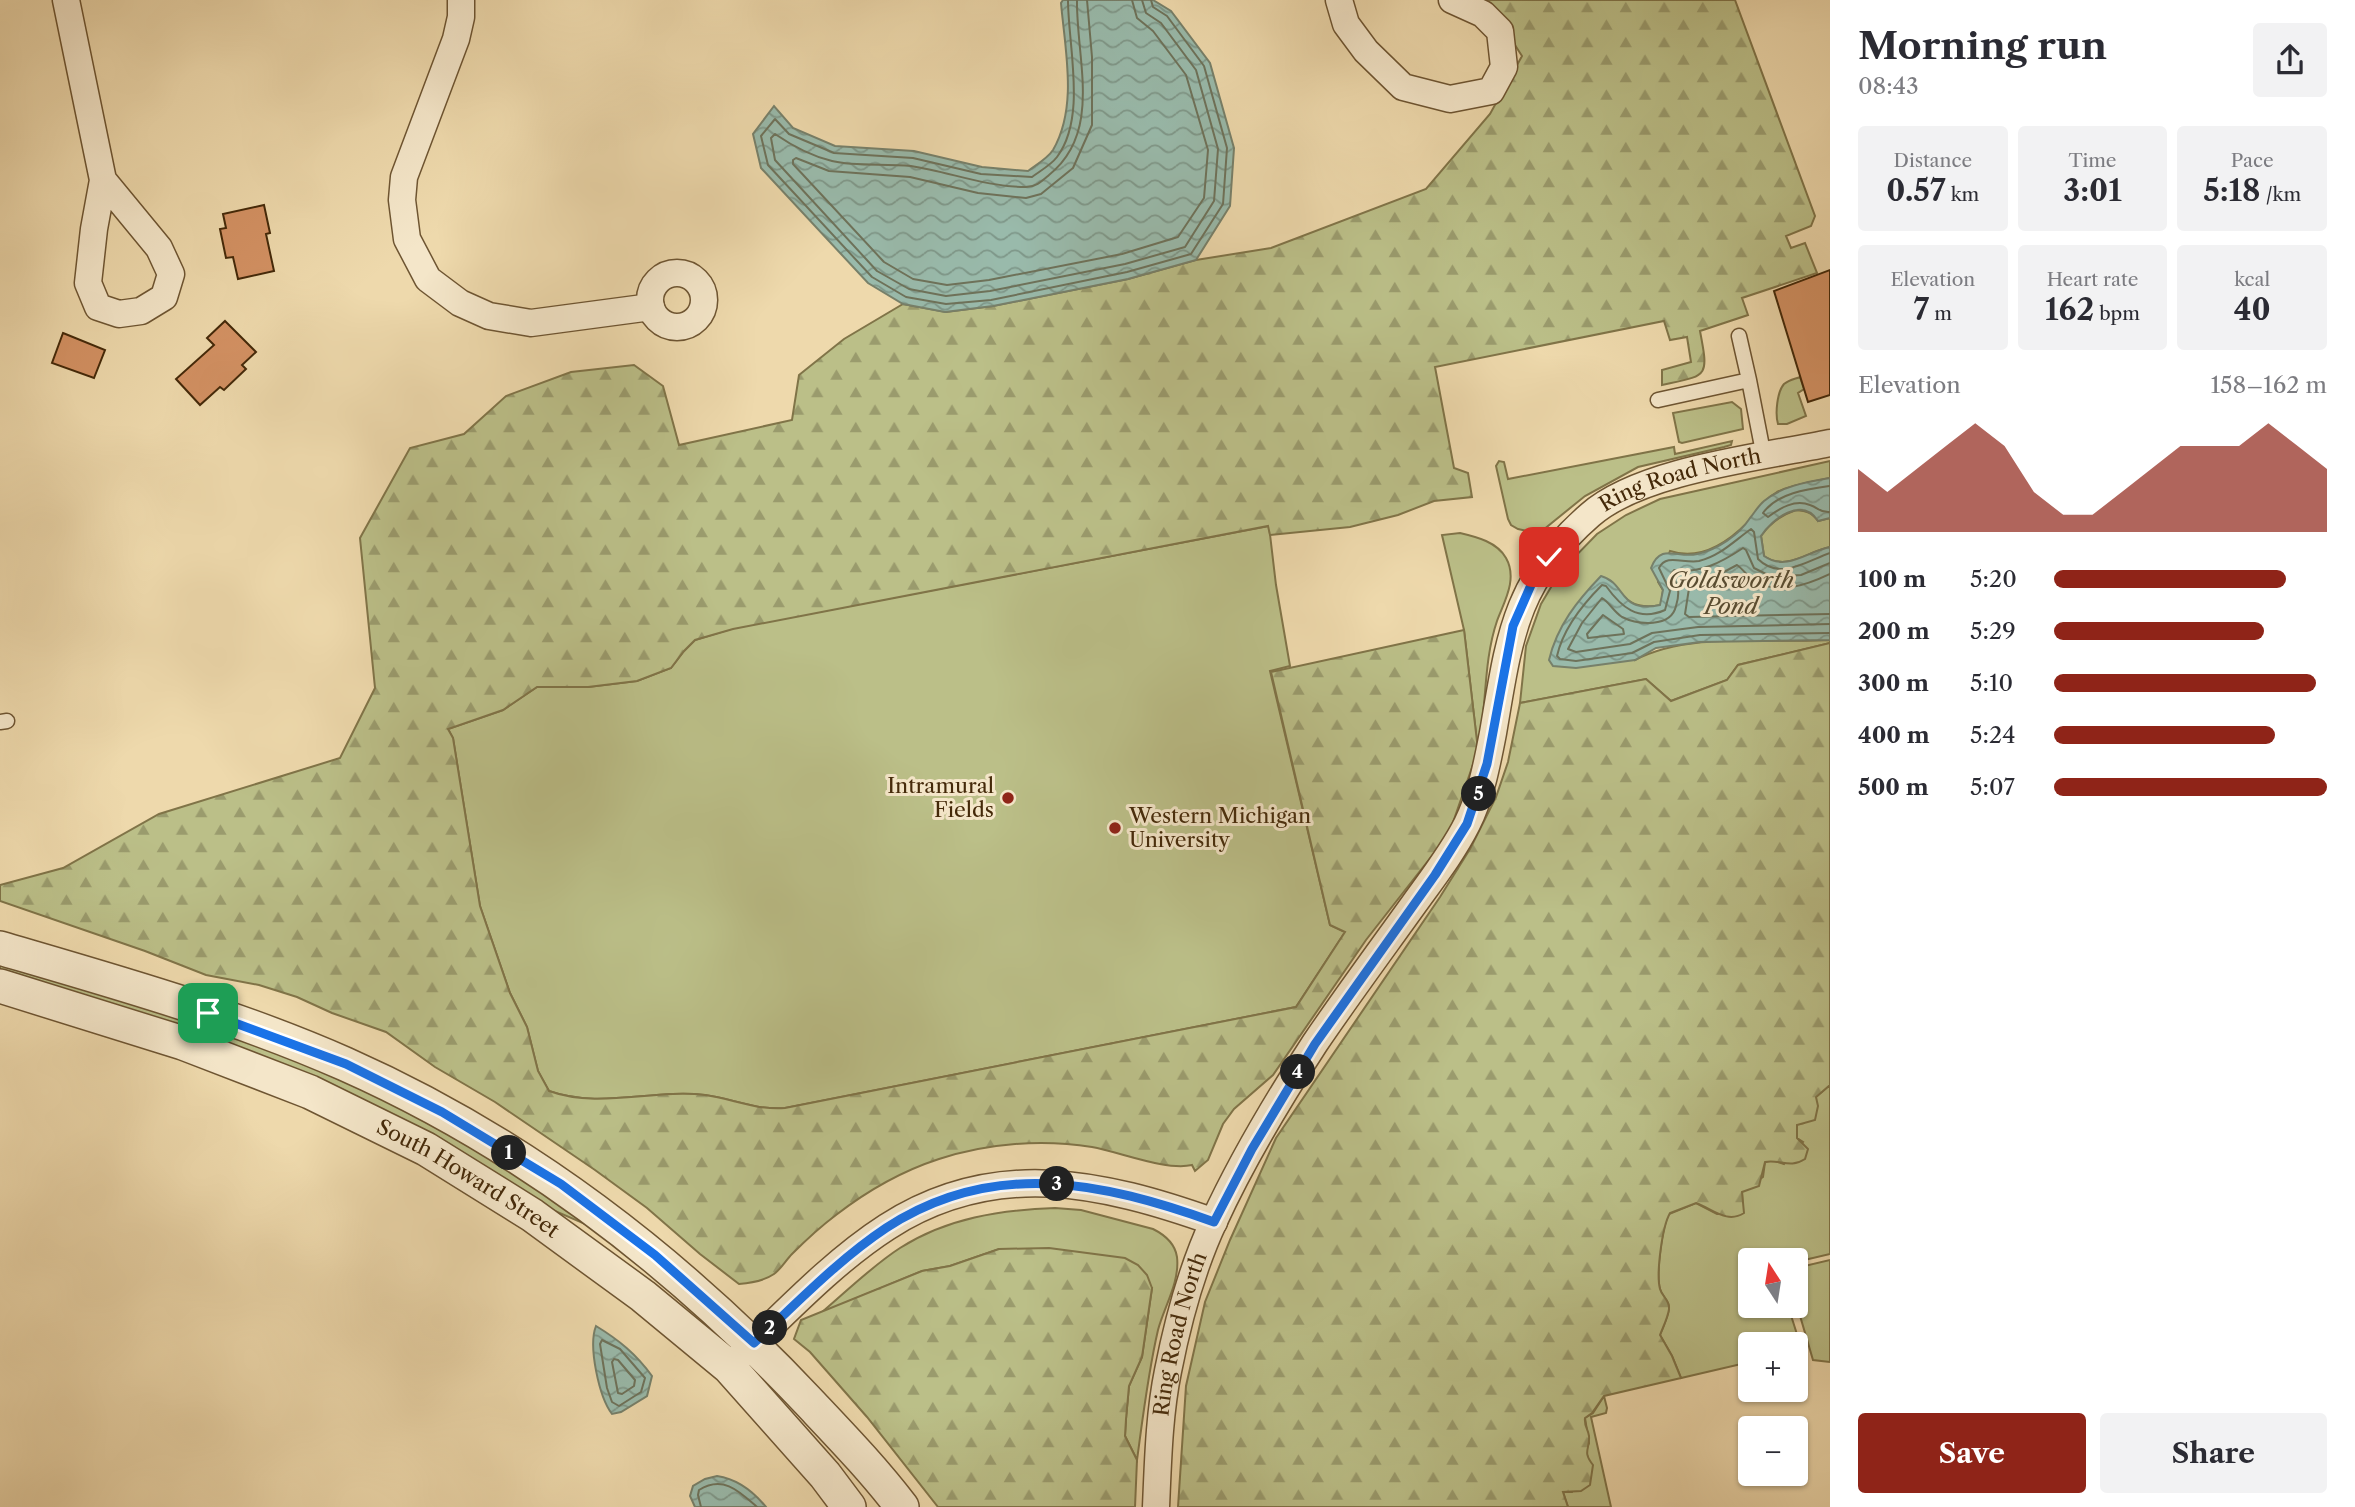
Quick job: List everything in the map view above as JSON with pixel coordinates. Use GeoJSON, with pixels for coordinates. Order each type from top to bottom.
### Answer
{"type":"FeatureCollection","features":[{"type":"Feature","properties":{"kind":"street"},"geometry":{"type":"LineString","coordinates":[[66,0],[103,180],[88,283],[98,307],[119,314],[141,311],[163,297],[171,274],[159,248],[103,180]]}},
{"type":"Feature","properties":{"kind":"street"},"geometry":{"type":"LineString","coordinates":[[461,0],[461,17],[456,38],[404,177],[402,200],[407,239],[428,279],[460,303],[489,316],[531,323],[651,307]]}},
{"type":"Feature","properties":{"kind":"street"},"geometry":{"type":"LineString","coordinates":[[1339,0],[1346,24],[1367,51],[1403,87],[1450,100],[1491,90],[1504,67],[1500,32],[1483,13],[1452,0]]}},
{"type":"Feature","properties":{"kind":"street","name":"Ring Road North"},"geometry":{"type":"LineString","coordinates":[[1156,1507],[1158,1447],[1167,1374],[1196,1265],[1214,1222],[1252,1149],[1315,1044],[1435,875],[1467,824],[1487,764],[1513,626],[1531,585],[1549,557],[1591,513],[1618,496],[1684,472],[1830,443]]}},
{"type":"Feature","properties":{"kind":"street"},"geometry":{"type":"LineString","coordinates":[[0,933],[147,991]]}},
{"type":"Feature","properties":{"kind":"street","name":"South Howard Street"},"geometry":{"type":"LineString","coordinates":[[0,948],[147,991],[346,1064],[442,1112],[570,1191],[655,1255],[754,1343],[875,1472],[902,1507]]}},
{"type":"Feature","properties":{"kind":"street","name":"South Howard Street"},"geometry":{"type":"LineString","coordinates":[[0,986],[209,1053],[310,1092],[426,1149],[532,1215],[643,1296],[729,1367],[825,1475],[849,1507]]}},
{"type":"Feature","properties":{"kind":"street"},"geometry":{"type":"LineString","coordinates":[[729,1367],[864,1244],[888,1227],[935,1201],[967,1191],[1042,1183],[1104,1188],[1214,1222]]}},
{"type":"Feature","properties":{"kind":"lane"},"geometry":{"type":"LineString","coordinates":[[1739,336],[1764,457]]}},
{"type":"Feature","properties":{"kind":"lane"},"geometry":{"type":"LineString","coordinates":[[1657,400],[1749,380]]}},
{"type":"Feature","properties":{"kind":"green space"},"geometry":{"type":"Polygon","coordinates":[[[1486,0],[1735,0],[1815,216],[1811,226],[1786,236],[1791,248],[1805,243],[1817,273],[1742,298],[1748,315],[1700,331],[1704,366],[1702,372],[1689,379],[1662,385],[1662,370],[1691,362],[1687,337],[1670,340],[1664,321],[1435,367],[1454,468],[1468,473],[1472,497],[1434,501],[1398,515],[1350,527],[1270,535],[1268,526],[733,629],[695,640],[671,668],[637,681],[588,687],[537,687],[503,710],[448,729],[453,738],[480,906],[510,993],[527,1027],[538,1071],[549,1091],[568,1096],[607,1099],[666,1094],[705,1095],[753,1106],[785,1108],[1296,1007],[1345,932],[1330,925],[1271,672],[1464,630],[1478,750],[1449,834],[1366,940],[1273,1075],[1234,1109],[1223,1124],[1208,1160],[1195,1171],[1192,1165],[1156,1163],[1103,1149],[1054,1143],[977,1149],[912,1169],[872,1190],[819,1229],[774,1274],[739,1284],[647,1208],[595,1170],[495,1102],[435,1067],[386,1032],[297,997],[259,985],[206,975],[0,901],[0,885],[63,868],[159,814],[340,758],[375,688],[360,538],[410,448],[464,434],[506,396],[571,372],[634,365],[663,386],[679,445],[792,420],[799,375],[844,339],[903,304],[946,312],[993,306],[1128,279],[1196,260],[1271,248],[1426,189],[1490,114],[1522,56],[1486,0]]]}},
{"type":"Feature","properties":{"kind":"green space"},"geometry":{"type":"Polygon","coordinates":[[[1800,377],[1804,389],[1798,393],[1806,416],[1787,424],[1778,424],[1777,403],[1780,392],[1784,384],[1800,377]]]}},
{"type":"Feature","properties":{"kind":"green space"},"geometry":{"type":"Polygon","coordinates":[[[1732,402],[1741,409],[1743,429],[1679,442],[1673,413],[1732,402]]]}},
{"type":"Feature","properties":{"kind":"green space"},"geometry":{"type":"Polygon","coordinates":[[[1732,441],[1731,445],[1724,447],[1638,467],[1585,496],[1543,530],[1532,532],[1511,525],[1496,466],[1499,461],[1504,462],[1508,479],[1674,447],[1675,454],[1732,441]]]}},
{"type":"Feature","properties":{"kind":"green space"},"geometry":{"type":"Polygon","coordinates":[[[1830,461],[1830,478],[1796,485],[1772,495],[1739,531],[1721,544],[1692,554],[1670,551],[1658,582],[1663,590],[1661,605],[1637,605],[1621,594],[1611,581],[1635,660],[1657,651],[1705,642],[1830,640],[1830,643],[1738,665],[1727,680],[1671,701],[1646,679],[1520,703],[1526,646],[1541,604],[1560,572],[1597,534],[1626,515],[1660,499],[1830,461]]]}},
{"type":"Feature","properties":{"kind":"green space"},"geometry":{"type":"Polygon","coordinates":[[[1796,510],[1808,512],[1818,521],[1830,518],[1830,547],[1789,561],[1781,562],[1764,556],[1761,536],[1776,520],[1796,510]]]}},
{"type":"Feature","properties":{"kind":"green space","name":"Intramural Fields"},"geometry":{"type":"Polygon","coordinates":[[[1269,526],[1290,666],[1270,671],[1330,925],[1345,932],[1296,1007],[785,1108],[753,1106],[705,1095],[666,1094],[607,1099],[568,1096],[549,1091],[538,1071],[527,1027],[510,993],[480,906],[453,738],[448,729],[503,710],[537,687],[588,687],[637,681],[671,668],[695,640],[734,628],[1269,526]]]}},
{"type":"Feature","properties":{"kind":"green space"},"geometry":{"type":"Polygon","coordinates":[[[1460,533],[1480,538],[1502,552],[1511,574],[1509,590],[1489,652],[1478,750],[1464,630],[1442,535],[1460,533]]]}},
{"type":"Feature","properties":{"kind":"green space"},"geometry":{"type":"Polygon","coordinates":[[[1830,643],[1830,1085],[1816,1097],[1818,1106],[1815,1120],[1797,1125],[1797,1138],[1808,1149],[1805,1159],[1790,1164],[1765,1162],[1759,1186],[1742,1192],[1744,1213],[1726,1216],[1696,1203],[1670,1213],[1662,1239],[1659,1262],[1660,1289],[1669,1309],[1660,1335],[1681,1378],[1604,1396],[1585,1418],[1589,1436],[1587,1453],[1593,1465],[1590,1485],[1581,1491],[1563,1492],[1568,1507],[1178,1507],[1186,1386],[1205,1302],[1230,1240],[1276,1138],[1470,849],[1496,797],[1508,762],[1520,703],[1646,679],[1671,701],[1727,680],[1738,665],[1830,643]]]}},
{"type":"Feature","properties":{"kind":"green space"},"geometry":{"type":"Polygon","coordinates":[[[0,959],[193,1019],[332,1073],[465,1142],[597,1229],[690,1306],[590,1226],[0,971],[0,959]]]}},
{"type":"Feature","properties":{"kind":"green space"},"geometry":{"type":"Polygon","coordinates":[[[1830,1085],[1830,1254],[1808,1259],[1808,1248],[1738,1248],[1738,1318],[1792,1318],[1796,1332],[1738,1332],[1738,1365],[1681,1378],[1660,1335],[1669,1309],[1660,1289],[1659,1273],[1666,1220],[1669,1214],[1696,1203],[1717,1214],[1743,1213],[1742,1192],[1763,1177],[1765,1162],[1772,1160],[1784,1164],[1803,1142],[1797,1138],[1797,1124],[1804,1123],[1816,1097],[1830,1085]]]}},
{"type":"Feature","properties":{"kind":"green space"},"geometry":{"type":"Polygon","coordinates":[[[1055,1208],[1081,1210],[1153,1229],[1169,1240],[1176,1252],[1176,1276],[1154,1346],[1137,1460],[1125,1436],[1126,1419],[1129,1386],[1142,1357],[1152,1288],[999,1249],[950,1266],[922,1271],[821,1313],[890,1255],[936,1229],[994,1214],[1055,1208]]]}},
{"type":"Feature","properties":{"kind":"green space"},"geometry":{"type":"Polygon","coordinates":[[[1049,1248],[1125,1258],[1138,1265],[1147,1275],[1152,1288],[1142,1357],[1129,1386],[1126,1419],[1125,1436],[1137,1460],[1135,1507],[938,1507],[867,1417],[810,1352],[794,1339],[801,1320],[922,1271],[950,1266],[999,1249],[1049,1248]]]}},
{"type":"Feature","properties":{"kind":"green space"},"geometry":{"type":"Polygon","coordinates":[[[1830,1260],[1830,1362],[1813,1360],[1808,1332],[1805,1332],[1801,1318],[1808,1318],[1808,1265],[1830,1260]]]}},
{"type":"Feature","properties":{"kind":"green space"},"geometry":{"type":"Polygon","coordinates":[[[1604,1396],[1606,1413],[1591,1417],[1611,1507],[1568,1507],[1563,1492],[1572,1492],[1588,1459],[1586,1450],[1589,1443],[1585,1418],[1593,1413],[1604,1396]]]}},
{"type":"Feature","properties":{"kind":"water"},"geometry":{"type":"Polygon","coordinates":[[[1063,0],[1153,0],[1171,11],[1210,63],[1234,148],[1230,206],[1196,260],[1128,279],[993,306],[945,312],[903,304],[868,283],[761,168],[753,134],[774,106],[793,128],[835,146],[914,151],[982,167],[1028,171],[1053,150],[1065,115],[1068,78],[1061,3],[1063,0]]]}},
{"type":"Feature","properties":{"kind":"water","name":"Goldsworth Pond"},"geometry":{"type":"Polygon","coordinates":[[[1830,478],[1830,518],[1818,521],[1804,510],[1796,510],[1780,517],[1761,536],[1764,556],[1781,562],[1830,547],[1830,640],[1700,642],[1656,648],[1635,660],[1576,668],[1553,666],[1549,660],[1557,636],[1569,615],[1601,576],[1615,585],[1630,602],[1646,607],[1660,605],[1663,590],[1651,568],[1660,556],[1665,553],[1690,555],[1712,549],[1740,530],[1771,496],[1795,485],[1830,478]]]}},
{"type":"Feature","properties":{"kind":"water"},"geometry":{"type":"Polygon","coordinates":[[[596,1326],[627,1348],[652,1376],[647,1396],[621,1412],[612,1414],[599,1384],[593,1346],[596,1326]]]}},
{"type":"Feature","properties":{"kind":"water"},"geometry":{"type":"Polygon","coordinates":[[[717,1476],[744,1487],[766,1507],[695,1507],[690,1496],[693,1486],[717,1476]]]}},
{"type":"Feature","properties":{"kind":"building"},"geometry":{"type":"Polygon","coordinates":[[[264,205],[270,233],[266,234],[274,271],[238,279],[233,257],[226,258],[220,229],[226,228],[223,214],[264,205]]]}},
{"type":"Feature","properties":{"kind":"building"},"geometry":{"type":"Polygon","coordinates":[[[1830,270],[1830,395],[1808,402],[1774,291],[1830,270]]]}},
{"type":"Feature","properties":{"kind":"building"},"geometry":{"type":"Polygon","coordinates":[[[225,321],[256,352],[242,365],[246,369],[224,390],[220,387],[200,405],[176,379],[214,345],[207,338],[225,321]]]}},
{"type":"Feature","properties":{"kind":"building"},"geometry":{"type":"Polygon","coordinates":[[[63,333],[105,350],[94,378],[52,363],[63,333]]]}},
{"type":"Feature","properties":{"kind":"place","name":"Intramural Fields"},"geometry":{"type":"Point","coordinates":[1008,798]}},
{"type":"Feature","properties":{"kind":"place","name":"Western Michigan University"},"geometry":{"type":"Point","coordinates":[1115,828]}},
{"type":"Feature","properties":{"kind":"route"},"geometry":{"type":"LineString","coordinates":[[208,1013],[346,1064],[442,1112],[561,1184],[655,1255],[754,1343],[864,1244],[888,1227],[935,1201],[967,1191],[1042,1183],[1104,1188],[1214,1222],[1252,1149],[1315,1044],[1435,875],[1467,824],[1487,764],[1513,626],[1535,576],[1549,557]]}}]}
